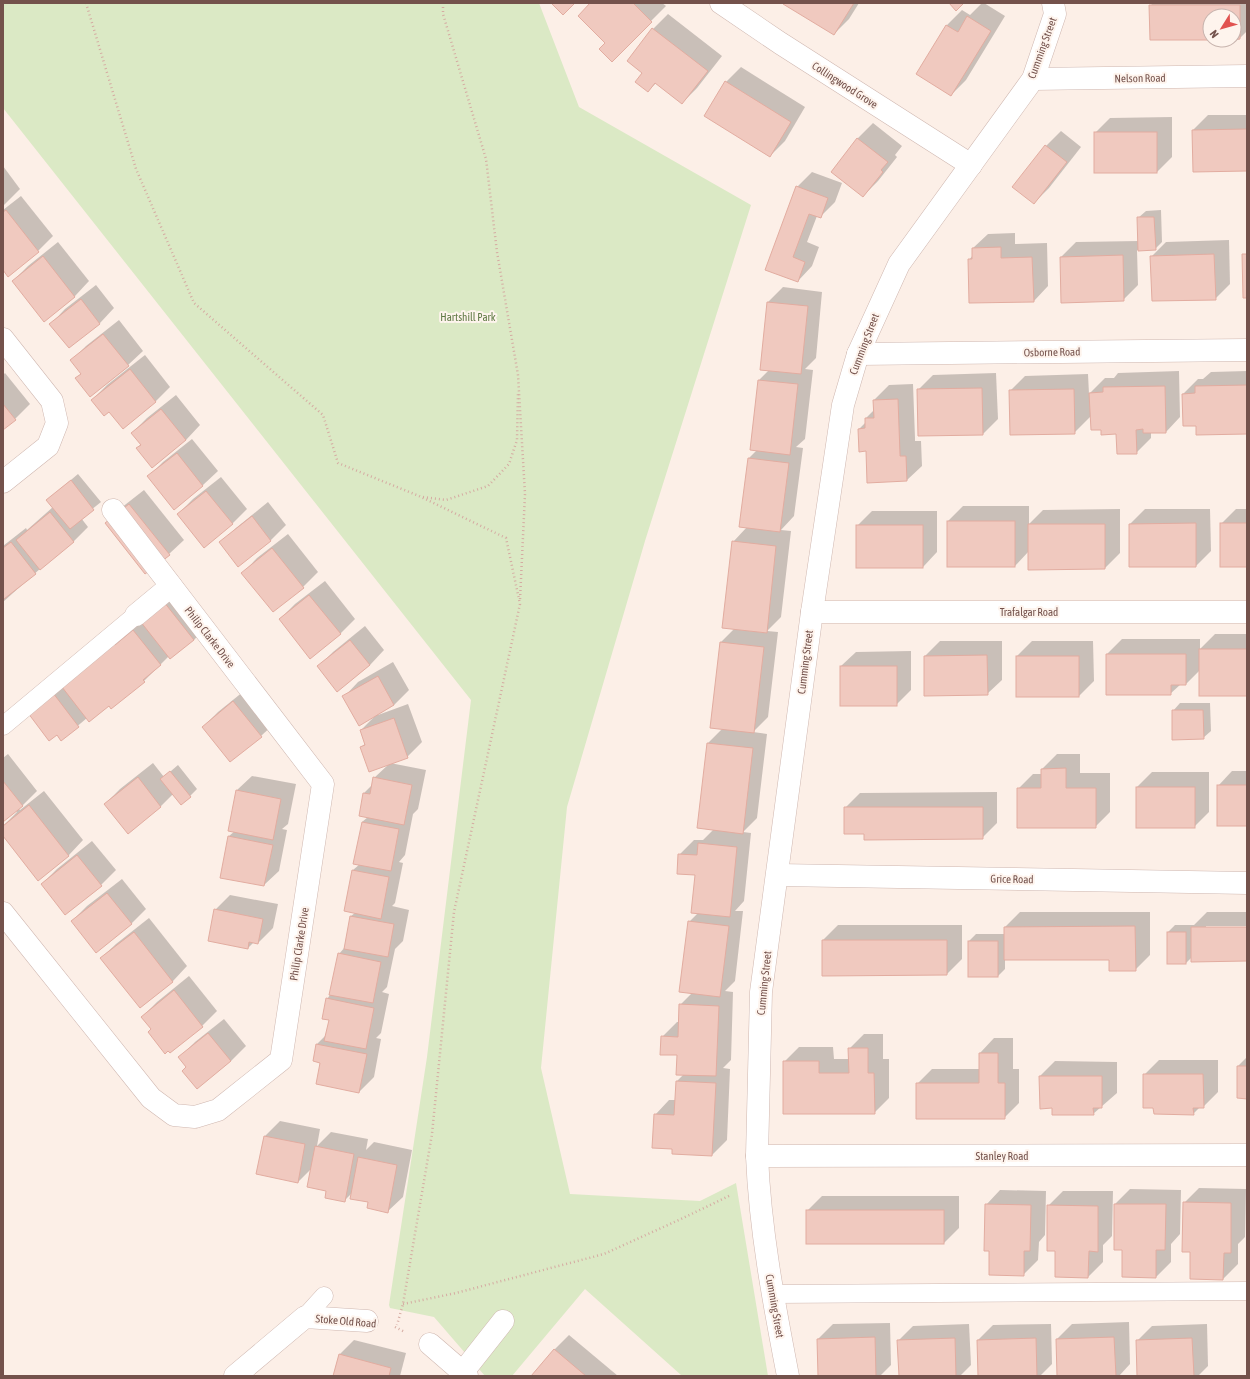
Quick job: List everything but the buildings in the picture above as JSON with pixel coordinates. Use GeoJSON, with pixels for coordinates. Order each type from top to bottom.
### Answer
{"type":"FeatureCollection","features":[{"type":"Feature","properties":{"kind":"street","name":"Collingwood Grove"},"geometry":{"type":"LineString","coordinates":[[721,3],[780,43],[971,165]]}},
{"type":"Feature","properties":{"kind":"street","name":"Cumming Street"},"geometry":{"type":"LineString","coordinates":[[788,1376],[772,1294],[758,1182],[757,1156],[761,992],[778,876],[812,612],[843,405],[858,354],[898,264],[1033,79],[1055,14],[1053,3]]}},
{"type":"Feature","properties":{"kind":"street","name":"Nelson Road"},"geometry":{"type":"LineString","coordinates":[[1033,79],[1247,76]]}},
{"type":"Feature","properties":{"kind":"street"},"geometry":{"type":"LineString","coordinates":[[3,339],[52,401],[57,423],[48,446],[3,482]]}},
{"type":"Feature","properties":{"kind":"street","name":"Osborne Road"},"geometry":{"type":"LineString","coordinates":[[858,354],[1247,350]]}},
{"type":"Feature","properties":{"kind":"street","name":"Philip Clarke Drive"},"geometry":{"type":"LineString","coordinates":[[3,914],[151,1098],[174,1115],[195,1117],[218,1110],[281,1060],[323,784],[113,510]]}},
{"type":"Feature","properties":{"kind":"street"},"geometry":{"type":"LineString","coordinates":[[136,615],[171,586]]}},
{"type":"Feature","properties":{"kind":"street","name":"Trafalgar Road"},"geometry":{"type":"LineString","coordinates":[[812,612],[1247,612]]}},
{"type":"Feature","properties":{"kind":"street","name":"Grice Road"},"geometry":{"type":"LineString","coordinates":[[778,876],[1247,883]]}},
{"type":"Feature","properties":{"kind":"street","name":"Stanley Road"},"geometry":{"type":"LineString","coordinates":[[757,1156],[1247,1155]]}},
{"type":"Feature","properties":{"kind":"street","name":"Stoke Old Road"},"geometry":{"type":"LineString","coordinates":[[235,1376],[305,1318],[367,1321]]}},
{"type":"Feature","properties":{"kind":"street"},"geometry":{"type":"LineString","coordinates":[[430,1344],[465,1374],[503,1321]]}},
{"type":"Feature","properties":{"kind":"lane"},"geometry":{"type":"LineString","coordinates":[[3,726],[136,615]]}},
{"type":"Feature","properties":{"kind":"lane"},"geometry":{"type":"LineString","coordinates":[[772,1294],[1247,1291]]}},
{"type":"Feature","properties":{"kind":"lane"},"geometry":{"type":"LineString","coordinates":[[305,1318],[324,1296]]}},
{"type":"Feature","properties":{"kind":"path"},"geometry":{"type":"LineString","coordinates":[[86,3],[136,169],[194,302],[323,415],[338,463],[420,496],[506,538],[520,604]]}},
{"type":"Feature","properties":{"kind":"path"},"geometry":{"type":"LineString","coordinates":[[396,1328],[403,1304],[432,1134],[454,912],[520,604],[525,494],[518,375],[497,252],[486,159],[443,14],[443,3]]}},
{"type":"Feature","properties":{"kind":"path"},"geometry":{"type":"LineString","coordinates":[[420,496],[446,500],[488,486],[509,464],[517,440],[518,375]]}},
{"type":"Feature","properties":{"kind":"path"},"geometry":{"type":"LineString","coordinates":[[403,1304],[456,1293],[604,1254],[681,1220],[758,1182]]}},
{"type":"Feature","properties":{"kind":"path","name":"Stoke Old Road"},"geometry":{"type":"LineString","coordinates":[[367,1321],[396,1328],[430,1344]]}},
{"type":"Feature","properties":{"kind":"green space","name":"Hartshill Park"},"geometry":{"type":"Polygon","coordinates":[[[3,3],[539,3],[579,107],[751,205],[645,541],[567,807],[541,1068],[570,1194],[700,1201],[736,1183],[768,1376],[681,1376],[585,1289],[512,1376],[485,1376],[434,1317],[390,1308],[389,1305],[427,1057],[471,700],[3,108],[3,3]]]}}]}
